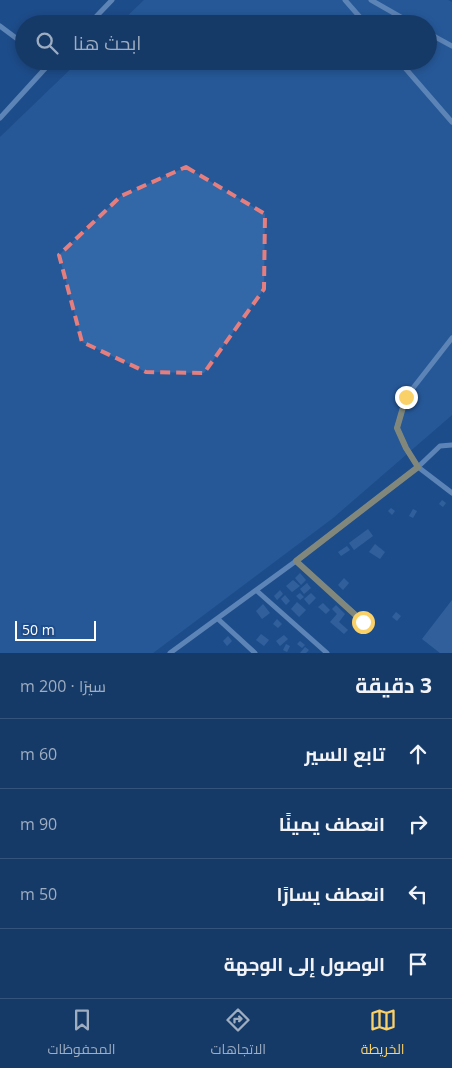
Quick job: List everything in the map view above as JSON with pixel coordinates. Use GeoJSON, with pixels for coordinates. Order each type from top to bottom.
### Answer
{"type":"FeatureCollection","features":[{"type":"Feature","properties":{"kind":"street"},"geometry":{"type":"LineString","coordinates":[[98,15],[112,0]]}},
{"type":"Feature","properties":{"kind":"street"},"geometry":{"type":"LineString","coordinates":[[345,0],[358,15]]}},
{"type":"Feature","properties":{"kind":"street"},"geometry":{"type":"LineString","coordinates":[[371,0],[397,15]]}},
{"type":"Feature","properties":{"kind":"street"},"geometry":{"type":"LineString","coordinates":[[0,26],[15,37]]}},
{"type":"Feature","properties":{"kind":"street"},"geometry":{"type":"LineString","coordinates":[[437,38],[452,46]]}},
{"type":"Feature","properties":{"kind":"street"},"geometry":{"type":"LineString","coordinates":[[0,118],[42,70]]}},
{"type":"Feature","properties":{"kind":"street"},"geometry":{"type":"LineString","coordinates":[[407,70],[452,122]]}},
{"type":"Feature","properties":{"kind":"street"},"geometry":{"type":"LineString","coordinates":[[452,338],[406,397],[397,428],[406,448],[418,467],[452,493]]}},
{"type":"Feature","properties":{"kind":"street"},"geometry":{"type":"LineString","coordinates":[[170,653],[257,591],[418,467],[440,446],[452,445]]}},
{"type":"Feature","properties":{"kind":"street"},"geometry":{"type":"LineString","coordinates":[[296,561],[363,622]]}},
{"type":"Feature","properties":{"kind":"street"},"geometry":{"type":"LineString","coordinates":[[257,591],[327,653]]}},
{"type":"Feature","properties":{"kind":"street"},"geometry":{"type":"LineString","coordinates":[[218,618],[255,653]]}},
{"type":"Feature","properties":{"kind":"highlighted area"},"geometry":{"type":"Polygon","coordinates":[[[186,167],[265,214],[264,289],[204,373],[146,372],[82,342],[59,255],[121,196],[186,167]]]}},
{"type":"Feature","properties":{"kind":"shaded area"},"geometry":{"type":"Polygon","coordinates":[[[144,0],[448,0],[452,2],[452,415],[333,518],[153,653],[0,653],[0,137],[70,70],[437,70],[437,15],[128,15],[144,0]]]}},
{"type":"Feature","properties":{"kind":"building"},"geometry":{"type":"Polygon","coordinates":[[[442,500],[446,503],[443,507],[439,504],[442,500]]]}},
{"type":"Feature","properties":{"kind":"building"},"geometry":{"type":"Polygon","coordinates":[[[391,508],[395,511],[392,515],[388,511],[391,508]]]}},
{"type":"Feature","properties":{"kind":"building"},"geometry":{"type":"Polygon","coordinates":[[[413,509],[417,511],[413,518],[409,516],[413,509]]]}},
{"type":"Feature","properties":{"kind":"building"},"geometry":{"type":"Polygon","coordinates":[[[368,529],[373,536],[354,550],[349,543],[368,529]]]}},
{"type":"Feature","properties":{"kind":"building"},"geometry":{"type":"Polygon","coordinates":[[[375,544],[385,552],[380,559],[369,552],[375,544]]]}},
{"type":"Feature","properties":{"kind":"building"},"geometry":{"type":"Polygon","coordinates":[[[347,546],[350,550],[341,556],[338,552],[347,546]]]}},
{"type":"Feature","properties":{"kind":"building"},"geometry":{"type":"Polygon","coordinates":[[[300,573],[306,580],[301,585],[295,578],[300,573]]]}},
{"type":"Feature","properties":{"kind":"building"},"geometry":{"type":"Polygon","coordinates":[[[344,578],[349,583],[343,590],[338,585],[344,578]]]}},
{"type":"Feature","properties":{"kind":"building"},"geometry":{"type":"Polygon","coordinates":[[[293,580],[300,586],[292,592],[286,586],[293,580]]]}},
{"type":"Feature","properties":{"kind":"building"},"geometry":{"type":"Polygon","coordinates":[[[307,583],[311,588],[304,594],[300,589],[307,583]]]}},
{"type":"Feature","properties":{"kind":"building"},"geometry":{"type":"Polygon","coordinates":[[[280,590],[283,594],[277,600],[274,596],[280,590]]]}},
{"type":"Feature","properties":{"kind":"building"},"geometry":{"type":"Polygon","coordinates":[[[300,593],[304,597],[300,600],[296,596],[300,593]]]}},
{"type":"Feature","properties":{"kind":"building"},"geometry":{"type":"Polygon","coordinates":[[[311,593],[316,598],[309,605],[304,599],[311,593]]]}},
{"type":"Feature","properties":{"kind":"building"},"geometry":{"type":"Polygon","coordinates":[[[285,595],[290,601],[286,605],[281,599],[285,595]]]}},
{"type":"Feature","properties":{"kind":"building"},"geometry":{"type":"Polygon","coordinates":[[[452,600],[452,653],[440,653],[422,639],[452,600]]]}},
{"type":"Feature","properties":{"kind":"building"},"geometry":{"type":"Polygon","coordinates":[[[297,602],[306,610],[299,617],[291,609],[297,602]]]}},
{"type":"Feature","properties":{"kind":"building"},"geometry":{"type":"Polygon","coordinates":[[[323,603],[330,610],[326,614],[318,607],[323,603]]]}},
{"type":"Feature","properties":{"kind":"building"},"geometry":{"type":"Polygon","coordinates":[[[263,604],[270,613],[262,619],[256,611],[263,604]]]}},
{"type":"Feature","properties":{"kind":"building"},"geometry":{"type":"Polygon","coordinates":[[[336,605],[345,614],[339,622],[348,630],[344,634],[330,622],[337,614],[332,609],[336,605]]]}},
{"type":"Feature","properties":{"kind":"building"},"geometry":{"type":"Polygon","coordinates":[[[396,612],[401,616],[397,621],[392,617],[396,612]]]}},
{"type":"Feature","properties":{"kind":"building"},"geometry":{"type":"Polygon","coordinates":[[[277,619],[282,624],[278,628],[273,624],[277,619]]]}},
{"type":"Feature","properties":{"kind":"building"},"geometry":{"type":"Polygon","coordinates":[[[261,634],[269,640],[264,646],[256,640],[261,634]]]}},
{"type":"Feature","properties":{"kind":"building"},"geometry":{"type":"Polygon","coordinates":[[[284,635],[288,639],[280,646],[276,641],[284,635]]]}},
{"type":"Feature","properties":{"kind":"building"},"geometry":{"type":"Polygon","coordinates":[[[228,636],[232,641],[227,646],[223,641],[228,636]]]}},
{"type":"Feature","properties":{"kind":"building"},"geometry":{"type":"Polygon","coordinates":[[[300,641],[305,645],[302,648],[297,644],[300,641]]]}},
{"type":"Feature","properties":{"kind":"building"},"geometry":{"type":"Polygon","coordinates":[[[286,644],[290,646],[287,652],[283,650],[286,644]]]}},
{"type":"Feature","properties":{"kind":"building"},"geometry":{"type":"Polygon","coordinates":[[[305,647],[309,650],[306,653],[300,653],[305,647]]]}},
{"type":"Feature","properties":{"kind":"route"},"geometry":{"type":"LineString","coordinates":[[363,622],[296,561],[418,467],[406,448],[397,428],[406,397]]}}]}
